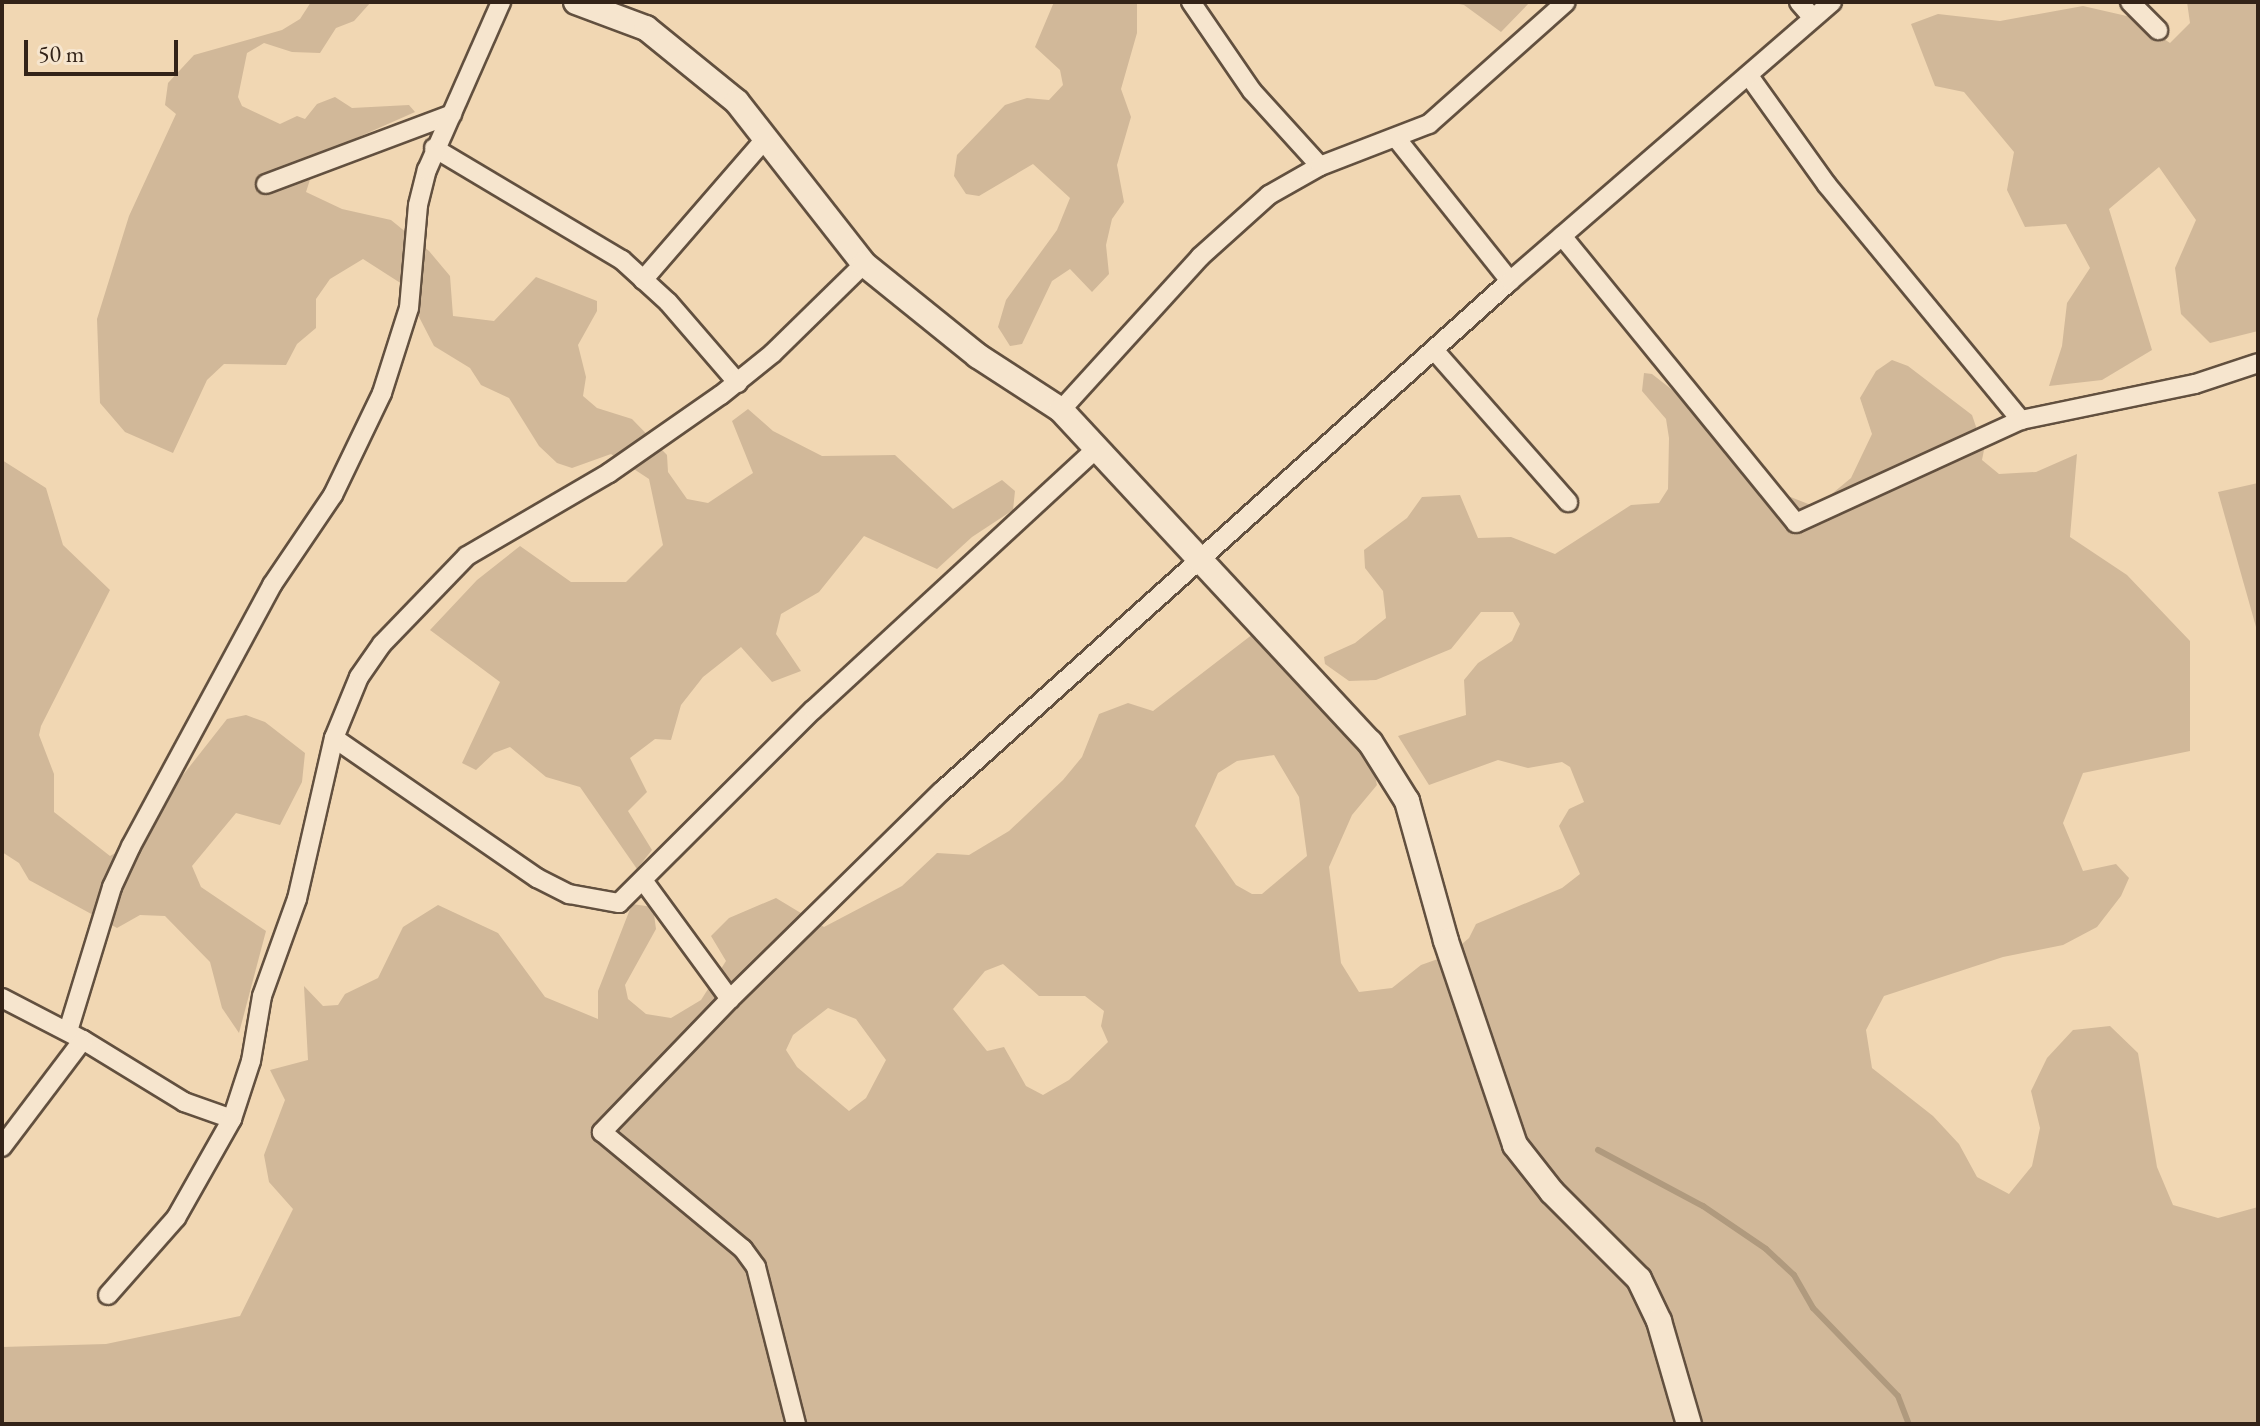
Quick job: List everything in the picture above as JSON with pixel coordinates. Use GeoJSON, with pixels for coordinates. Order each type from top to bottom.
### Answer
{"type":"FeatureCollection","features":[{"type":"Feature","properties":{"kind":"main road"},"geometry":{"type":"LineString","coordinates":[[576,2],[646,28],[680,52],[737,102],[864,264],[978,356],[1061,410],[1337,704],[1387,765],[1407,801],[1446,941],[1515,1145],[1533,1171],[1639,1279],[1659,1321],[1689,1424]]}},
{"type":"Feature","properties":{"kind":"street"},"geometry":{"type":"LineString","coordinates":[[2,1147],[76,1036],[112,887],[131,846],[272,585],[333,495],[382,393],[409,308],[418,205],[434,148],[501,2]]}},
{"type":"Feature","properties":{"kind":"street"},"geometry":{"type":"LineString","coordinates":[[1191,2],[1252,91],[1320,166]]}},
{"type":"Feature","properties":{"kind":"street"},"geometry":{"type":"LineString","coordinates":[[1061,410],[1200,257],[1269,195],[1320,166],[1396,138],[1450,110],[1566,2]]}},
{"type":"Feature","properties":{"kind":"street"},"geometry":{"type":"LineString","coordinates":[[1799,2],[1813,18]]}},
{"type":"Feature","properties":{"kind":"street"},"geometry":{"type":"LineString","coordinates":[[796,1424],[756,1267],[743,1249],[602,1132],[730,999],[942,791],[1202,561],[1510,281],[1832,2]]}},
{"type":"Feature","properties":{"kind":"street"},"geometry":{"type":"LineString","coordinates":[[2130,2],[2158,30]]}},
{"type":"Feature","properties":{"kind":"street"},"geometry":{"type":"LineString","coordinates":[[1749,76],[1814,168],[2021,420]]}},
{"type":"Feature","properties":{"kind":"street"},"geometry":{"type":"LineString","coordinates":[[266,184],[452,114]]}},
{"type":"Feature","properties":{"kind":"street"},"geometry":{"type":"LineString","coordinates":[[1396,138],[1510,281]]}},
{"type":"Feature","properties":{"kind":"street"},"geometry":{"type":"LineString","coordinates":[[643,280],[765,139]]}},
{"type":"Feature","properties":{"kind":"street"},"geometry":{"type":"LineString","coordinates":[[434,148],[575,230],[643,280],[738,383]]}},
{"type":"Feature","properties":{"kind":"street"},"geometry":{"type":"LineString","coordinates":[[1562,236],[1796,523],[2021,420],[2195,384],[2258,363]]}},
{"type":"Feature","properties":{"kind":"street"},"geometry":{"type":"LineString","coordinates":[[108,1295],[176,1218],[232,1119],[251,1061],[262,996],[297,899],[334,738],[359,677],[382,644],[467,556],[609,473],[738,383],[864,264]]}},
{"type":"Feature","properties":{"kind":"street"},"geometry":{"type":"LineString","coordinates":[[1434,350],[1568,502]]}},
{"type":"Feature","properties":{"kind":"street"},"geometry":{"type":"LineString","coordinates":[[334,738],[485,846],[569,894],[619,903],[645,883],[813,710],[1098,447]]}},
{"type":"Feature","properties":{"kind":"street"},"geometry":{"type":"LineString","coordinates":[[645,883],[730,999]]}},
{"type":"Feature","properties":{"kind":"street"},"geometry":{"type":"LineString","coordinates":[[2,998],[76,1036],[184,1102],[232,1119]]}},
{"type":"Feature","properties":{"kind":"shaded area"},"geometry":{"type":"Polygon","coordinates":[[[311,2],[371,2],[354,21],[336,28],[320,53],[292,52],[264,43],[247,53],[238,97],[242,106],[280,124],[297,116],[305,119],[317,104],[335,97],[352,108],[409,105],[415,112],[318,155],[306,192],[342,209],[391,220],[429,251],[450,276],[453,316],[494,321],[536,277],[597,301],[597,311],[578,345],[586,377],[583,396],[597,408],[632,419],[667,455],[668,472],[687,499],[708,503],[753,473],[732,421],[748,409],[773,431],[822,456],[895,455],[953,509],[1002,480],[1015,491],[1013,510],[972,537],[937,569],[864,536],[819,592],[781,614],[776,634],[801,671],[772,682],[741,647],[703,677],[681,705],[671,740],[655,739],[630,758],[647,792],[628,811],[652,850],[637,869],[580,787],[546,777],[510,747],[494,753],[476,770],[462,763],[500,682],[430,630],[477,580],[520,546],[571,582],[626,582],[663,545],[649,479],[611,454],[572,468],[557,463],[539,446],[509,398],[481,385],[470,368],[434,346],[402,284],[363,259],[330,279],[316,299],[316,328],[297,344],[286,365],[224,364],[207,380],[173,453],[125,432],[100,403],[97,319],[129,216],[176,114],[165,105],[168,83],[194,55],[282,30],[300,19],[311,2]]]}},
{"type":"Feature","properties":{"kind":"shaded area"},"geometry":{"type":"Polygon","coordinates":[[[1054,2],[1137,2],[1137,33],[1121,89],[1131,117],[1117,165],[1124,202],[1112,219],[1106,245],[1109,274],[1092,292],[1070,269],[1052,281],[1022,344],[1010,346],[998,327],[1006,300],[1057,230],[1070,198],[1033,164],[979,196],[966,194],[954,176],[957,155],[1005,105],[1027,98],[1049,100],[1063,85],[1060,70],[1035,47],[1054,2]]]}},
{"type":"Feature","properties":{"kind":"shaded area"},"geometry":{"type":"Polygon","coordinates":[[[1449,2],[1530,2],[1501,32],[1464,5],[1449,2]]]}},
{"type":"Feature","properties":{"kind":"shaded area"},"geometry":{"type":"Polygon","coordinates":[[[2187,2],[2258,2],[2258,331],[2210,343],[2181,314],[2175,268],[2196,220],[2159,167],[2109,209],[2152,350],[2102,380],[2049,386],[2062,346],[2067,303],[2090,268],[2066,224],[2025,227],[2007,190],[2014,152],[1964,92],[1935,86],[1911,24],[1938,14],[2000,21],[2083,6],[2131,17],[2170,43],[2190,23],[2187,2]]]}},
{"type":"Feature","properties":{"kind":"shaded area"},"geometry":{"type":"Polygon","coordinates":[[[1892,360],[1908,366],[1972,415],[1984,450],[1982,460],[1999,474],[2036,472],[2077,454],[2070,537],[2127,575],[2190,641],[2190,751],[2083,773],[2063,823],[2083,871],[2116,864],[2129,878],[2121,896],[2097,927],[2063,945],[2003,957],[1884,996],[1866,1030],[1872,1068],[1933,1116],[1959,1144],[1977,1177],[2009,1194],[2032,1166],[2040,1128],[2031,1091],[2047,1058],[2073,1030],[2110,1026],[2138,1053],[2157,1167],[2173,1205],[2218,1218],[2258,1207],[2258,1424],[2,1424],[2,1347],[106,1344],[240,1316],[293,1209],[269,1182],[264,1155],[285,1100],[270,1070],[308,1060],[304,986],[323,1006],[338,1005],[345,994],[378,978],[403,927],[438,905],[498,933],[545,997],[598,1019],[598,991],[632,904],[653,907],[656,929],[625,985],[628,999],[646,1014],[671,1018],[701,1000],[726,961],[711,936],[729,918],[776,898],[824,927],[902,886],[937,853],[969,855],[1009,831],[1063,780],[1082,757],[1099,714],[1128,703],[1153,711],[1253,634],[1372,762],[1377,785],[1352,815],[1329,867],[1341,963],[1359,992],[1392,988],[1421,965],[1449,955],[1469,938],[1476,924],[1562,888],[1580,874],[1559,826],[1569,809],[1584,802],[1570,767],[1562,762],[1528,768],[1498,760],[1429,785],[1398,736],[1466,715],[1464,680],[1478,663],[1512,641],[1520,624],[1513,612],[1481,612],[1451,649],[1376,680],[1349,681],[1325,664],[1324,657],[1355,643],[1386,618],[1383,591],[1365,568],[1364,550],[1407,518],[1422,497],[1460,495],[1478,538],[1511,537],[1555,554],[1631,505],[1659,503],[1668,489],[1669,438],[1666,419],[1642,391],[1644,373],[1652,374],[1740,443],[1788,496],[1816,507],[1851,478],[1872,434],[1860,398],[1876,371],[1892,360]],[[1274,755],[1237,761],[1218,773],[1195,826],[1236,885],[1252,894],[1262,894],[1307,856],[1299,797],[1274,755]],[[1003,964],[985,971],[953,1009],[987,1051],[1004,1047],[1026,1086],[1043,1095],[1069,1080],[1108,1042],[1101,1026],[1104,1011],[1085,996],[1039,996],[1003,964]],[[828,1008],[793,1035],[786,1050],[797,1067],[849,1111],[866,1098],[886,1060],[856,1019],[828,1008]]]}},
{"type":"Feature","properties":{"kind":"shaded area"},"geometry":{"type":"Polygon","coordinates":[[[2,460],[46,488],[63,545],[110,590],[41,726],[39,735],[54,774],[54,812],[110,856],[144,837],[172,789],[227,719],[246,715],[265,722],[305,753],[302,782],[280,825],[236,813],[192,866],[201,887],[266,931],[239,1033],[222,1008],[210,962],[165,916],[140,915],[117,928],[29,880],[19,863],[2,852],[2,460]]]}},
{"type":"Feature","properties":{"kind":"shaded area"},"geometry":{"type":"Polygon","coordinates":[[[2258,483],[2258,634],[2218,492],[2258,483]]]}},
{"type":"Feature","properties":{"kind":"waterway"},"geometry":{"type":"LineString","coordinates":[[1598,1150],[1703,1206],[1766,1249],[1794,1275],[1813,1308],[1898,1396],[1909,1424]]}}]}
